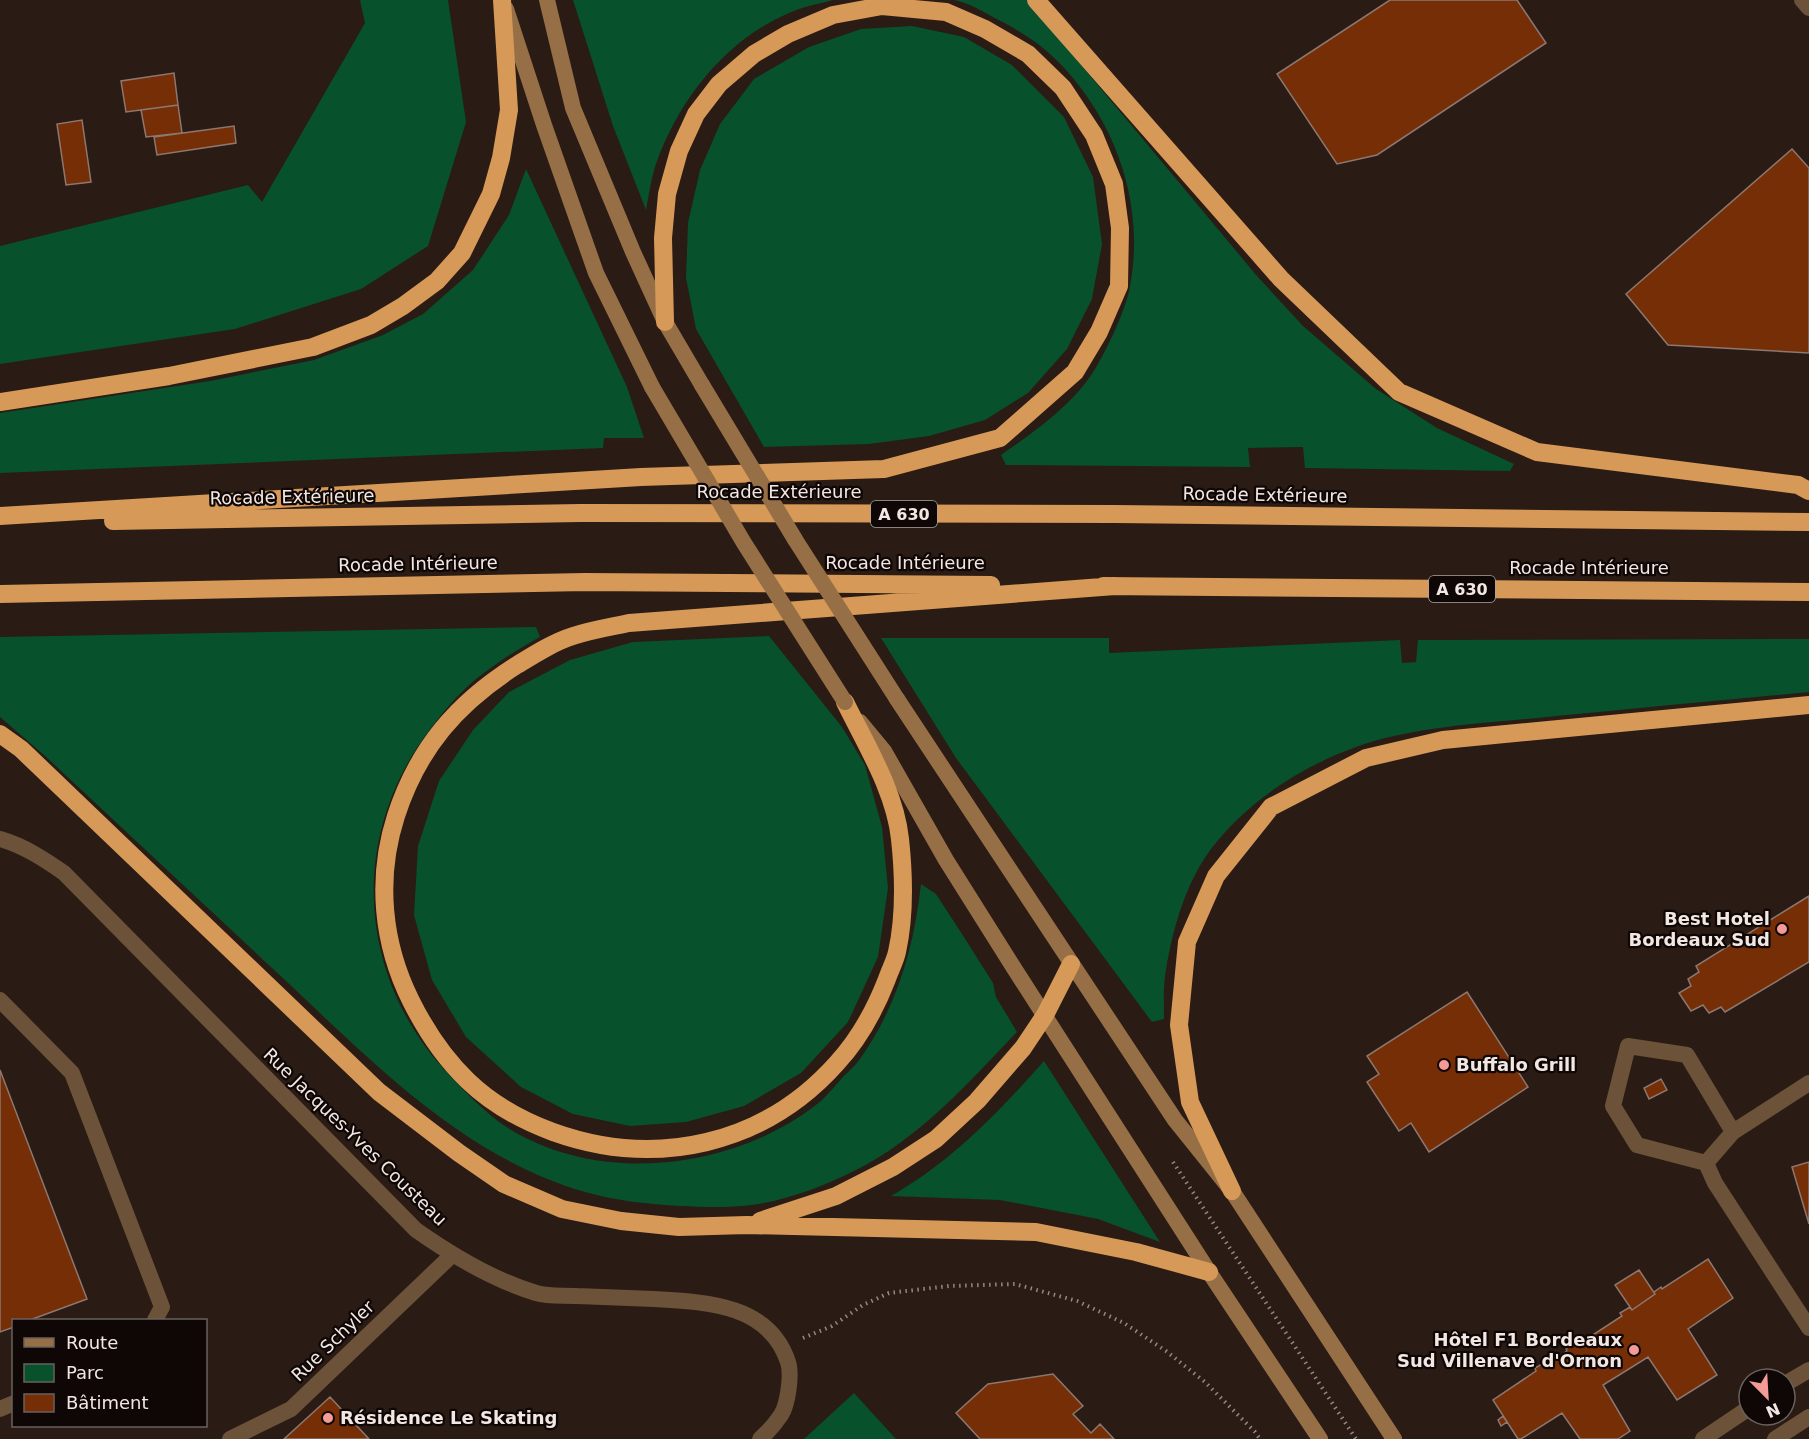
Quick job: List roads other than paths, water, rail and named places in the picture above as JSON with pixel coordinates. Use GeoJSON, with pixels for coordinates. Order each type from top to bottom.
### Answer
{"type":"FeatureCollection","features":[{"type":"Feature","properties":{"kind":"highway"},"geometry":{"type":"LineString","coordinates":[[0,402],[169,376],[313,347],[372,325],[437,281],[462,253],[491,194],[501,158],[509,110],[502,0]]}},
{"type":"Feature","properties":{"kind":"highway"},"geometry":{"type":"LineString","coordinates":[[1036,0],[1281,279],[1399,392],[1537,452],[1798,485],[1809,491]]}},
{"type":"Feature","properties":{"kind":"highway"},"geometry":{"type":"LineString","coordinates":[[0,516],[641,477],[884,469],[1000,438],[1076,372],[1099,332],[1119,286],[1120,228],[1114,184],[1094,135],[1076,106],[1063,88],[1028,54],[985,29],[946,12],[882,6],[833,15],[788,34],[754,54],[719,84],[696,114],[679,151],[667,194],[663,238],[665,322]]}},
{"type":"Feature","properties":{"kind":"highway","name":"Rocade Extérieure"},"geometry":{"type":"LineString","coordinates":[[0,523],[580,513],[1139,514],[1809,522]]}},
{"type":"Feature","properties":{"kind":"highway","name":"Rocade Intérieure"},"geometry":{"type":"LineString","coordinates":[[0,594],[585,582],[1809,592]]}},
{"type":"Feature","properties":{"kind":"highway"},"geometry":{"type":"LineString","coordinates":[[845,702],[888,791],[900,836],[903,893],[897,954],[876,1008],[851,1048],[819,1083],[781,1112],[746,1130],[704,1143],[665,1149],[622,1149],[579,1141],[535,1125],[497,1104],[468,1082],[437,1046],[401,981],[383,906],[385,874],[392,828],[402,798],[420,759],[451,717],[496,678],[571,636],[629,623],[1115,586]]}},
{"type":"Feature","properties":{"kind":"highway"},"geometry":{"type":"LineString","coordinates":[[1232,1191],[1190,1102],[1179,1025],[1187,942],[1216,876],[1271,807],[1366,758],[1443,740],[1809,705]]}},
{"type":"Feature","properties":{"kind":"highway"},"geometry":{"type":"LineString","coordinates":[[0,734],[21,749],[379,1092],[504,1184],[562,1209],[621,1221],[679,1227],[747,1225],[1036,1232],[1136,1252],[1209,1272]]}},
{"type":"Feature","properties":{"kind":"highway"},"geometry":{"type":"LineString","coordinates":[[747,1225],[836,1196],[893,1167],[936,1139],[977,1101],[1023,1048],[1045,1015],[1071,964]]}},
{"type":"Feature","properties":{"kind":"main road"},"geometry":{"type":"LineString","coordinates":[[502,0],[596,273],[652,387],[744,543],[845,702],[884,751],[946,860],[1209,1272],[1320,1439]]}},
{"type":"Feature","properties":{"kind":"main road"},"geometry":{"type":"LineString","coordinates":[[547,0],[573,108],[665,322],[702,386],[796,541],[1071,964],[1175,1120],[1232,1191],[1394,1439]]}},
{"type":"Feature","properties":{"kind":"street"},"geometry":{"type":"LineString","coordinates":[[1802,0],[1809,8]]}},
{"type":"Feature","properties":{"kind":"street","name":"Rue Jacques-Yves Cousteau"},"geometry":{"type":"LineString","coordinates":[[0,839],[40,856],[64,873],[417,1230],[452,1255],[501,1280],[538,1294],[694,1301],[730,1308],[751,1317],[770,1330],[783,1347],[790,1369],[782,1413],[760,1439]]}},
{"type":"Feature","properties":{"kind":"street"},"geometry":{"type":"LineString","coordinates":[[0,1000],[72,1073],[162,1307],[156,1319]]}},
{"type":"Feature","properties":{"kind":"street"},"geometry":{"type":"LineString","coordinates":[[1706,1163],[1637,1145],[1613,1106],[1628,1046],[1687,1055],[1733,1132]]}},
{"type":"Feature","properties":{"kind":"street"},"geometry":{"type":"LineString","coordinates":[[1706,1163],[1733,1132],[1809,1083]]}},
{"type":"Feature","properties":{"kind":"street"},"geometry":{"type":"LineString","coordinates":[[1706,1163],[1715,1183],[1809,1328]]}},
{"type":"Feature","properties":{"kind":"street","name":"Rue Schyler"},"geometry":{"type":"LineString","coordinates":[[230,1439],[291,1409],[452,1255]]}},
{"type":"Feature","properties":{"kind":"street"},"geometry":{"type":"LineString","coordinates":[[1703,1439],[1737,1416]]}},
{"type":"Feature","properties":{"kind":"street"},"geometry":{"type":"LineString","coordinates":[[1775,1439],[1809,1417]]}},
{"type":"Feature","properties":{"kind":"place","name":"Best Hotel Bordeaux Sud"},"geometry":{"type":"Point","coordinates":[1782,929]}},
{"type":"Feature","properties":{"kind":"place","name":"Buffalo Grill"},"geometry":{"type":"Point","coordinates":[1444,1065]}},
{"type":"Feature","properties":{"kind":"place","name":"Hôtel F1 Bordeaux Sud Villenave d'Ornon"},"geometry":{"type":"Point","coordinates":[1634,1350]}},
{"type":"Feature","properties":{"kind":"place","name":"Résidence Le Skating"},"geometry":{"type":"Point","coordinates":[328,1418]}}]}
